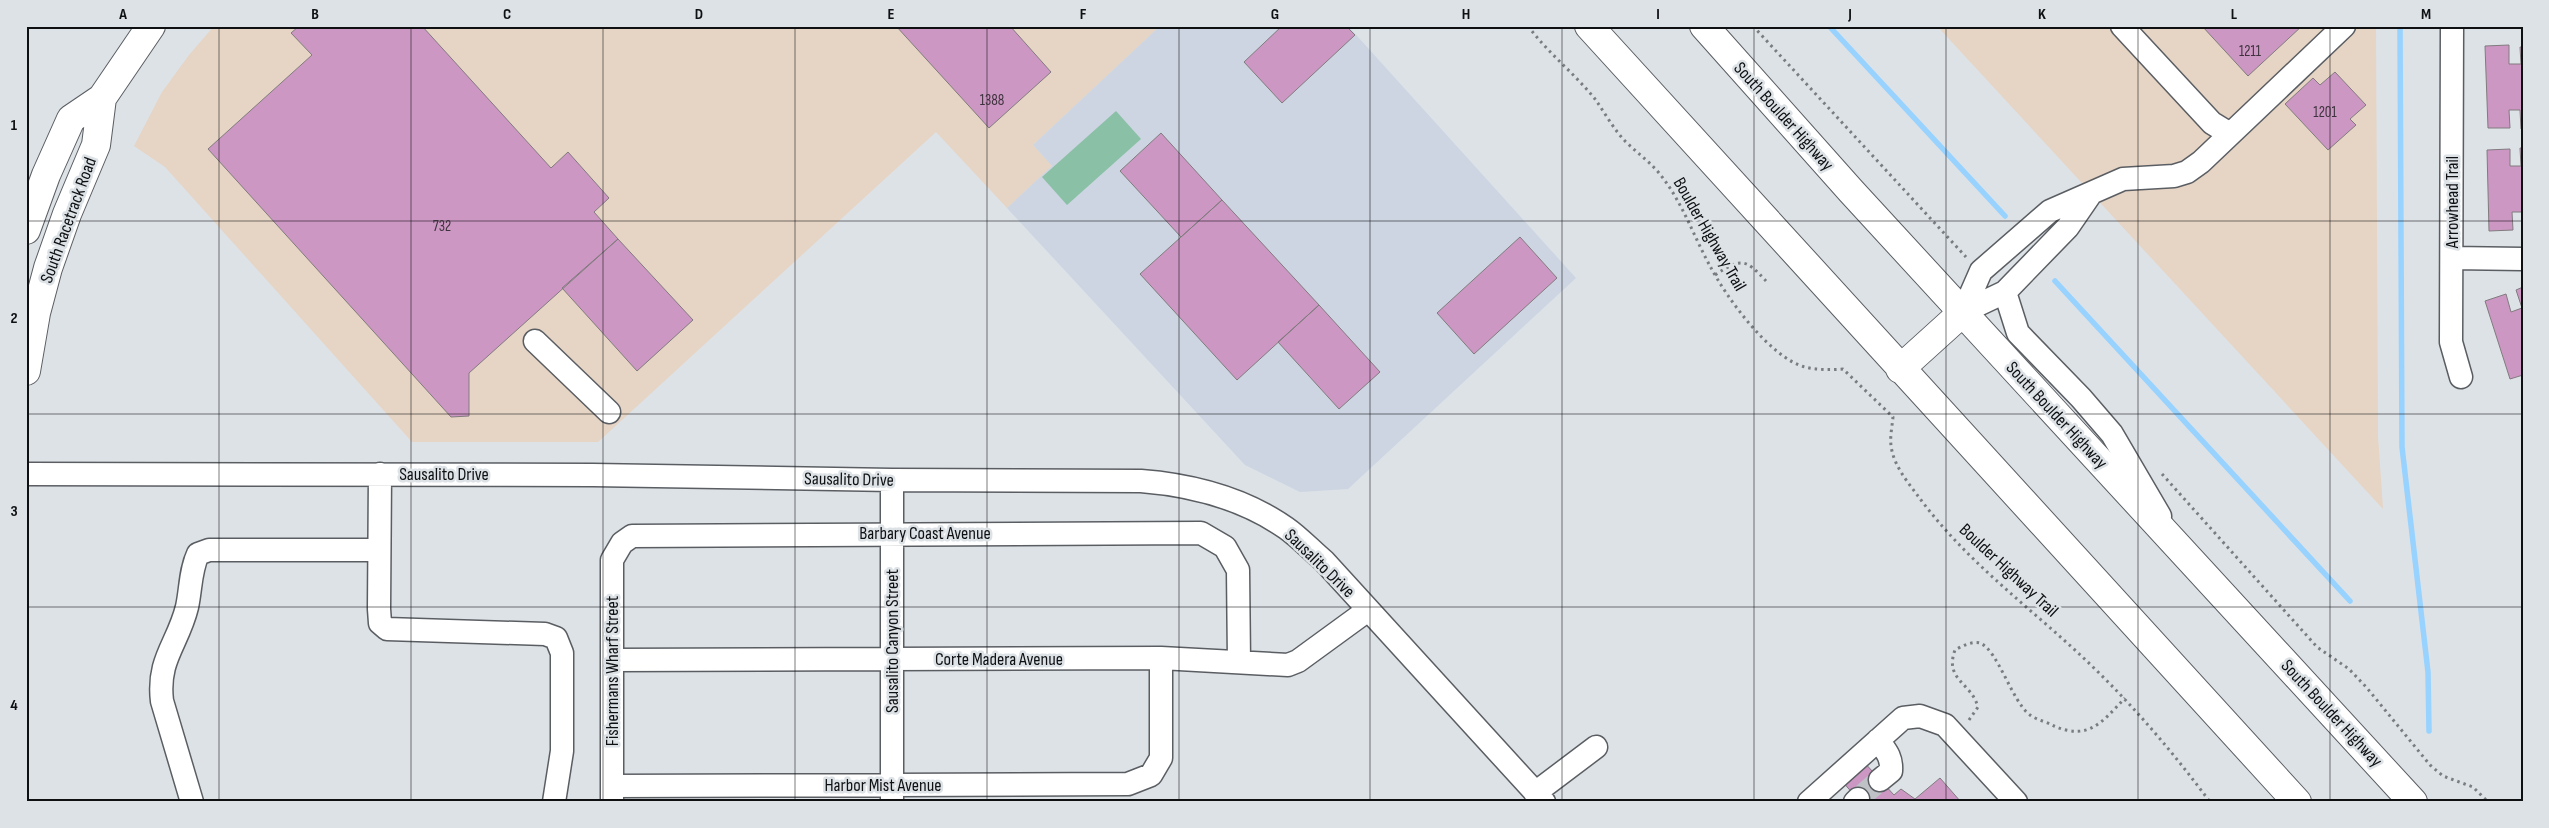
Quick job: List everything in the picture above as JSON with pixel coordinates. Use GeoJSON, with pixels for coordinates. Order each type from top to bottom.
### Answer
{"type":"FeatureCollection","features":[{"type":"Feature","properties":{"kind":"main road","name":"South Racetrack Road"},"geometry":{"type":"LineString","coordinates":[[26,230],[46,175],[71,119],[102,98],[138,42],[151,26]]}},
{"type":"Feature","properties":{"kind":"main road"},"geometry":{"type":"LineString","coordinates":[[1589,26],[2297,802]]}},
{"type":"Feature","properties":{"kind":"main road","name":"South Boulder Highway"},"geometry":{"type":"LineString","coordinates":[[1704,26],[1963,312],[2413,802]]}},
{"type":"Feature","properties":{"kind":"main road","name":"South Racetrack Road"},"geometry":{"type":"LineString","coordinates":[[26,371],[36,313],[48,268],[67,214],[96,145],[102,98]]}},
{"type":"Feature","properties":{"kind":"main road"},"geometry":{"type":"LineString","coordinates":[[1900,369],[1963,312]]}},
{"type":"Feature","properties":{"kind":"street"},"geometry":{"type":"LineString","coordinates":[[2122,26],[2212,123],[2230,134]]}},
{"type":"Feature","properties":{"kind":"street"},"geometry":{"type":"LineString","coordinates":[[1963,312],[1981,271],[2050,211],[2123,179],[2174,176],[2186,172],[2201,162],[2344,26]]}},
{"type":"Feature","properties":{"kind":"street","name":"Arrowhead Trail"},"geometry":{"type":"LineString","coordinates":[[2452,26],[2451,342],[2462,377]]}},
{"type":"Feature","properties":{"kind":"street"},"geometry":{"type":"LineString","coordinates":[[1963,312],[2005,292],[2068,227],[2090,195]]}},
{"type":"Feature","properties":{"kind":"street"},"geometry":{"type":"LineString","coordinates":[[2452,258],[2523,259]]}},
{"type":"Feature","properties":{"kind":"street"},"geometry":{"type":"LineString","coordinates":[[2005,292],[2018,333],[2081,398],[2112,434],[2179,547]]}},
{"type":"Feature","properties":{"kind":"street"},"geometry":{"type":"LineString","coordinates":[[536,341],[609,412]]}},
{"type":"Feature","properties":{"kind":"street","name":"Sausalito Drive"},"geometry":{"type":"LineString","coordinates":[[26,474],[593,474],[892,480],[1141,481],[1173,484],[1210,492],[1249,507],[1286,528],[1324,561],[1540,797]]}},
{"type":"Feature","properties":{"kind":"street"},"geometry":{"type":"LineString","coordinates":[[380,474],[378,609],[380,623],[387,629],[545,634],[556,638],[562,653],[562,751],[554,802]]}},
{"type":"Feature","properties":{"kind":"street","name":"Sausalito Canyon Street"},"geometry":{"type":"LineString","coordinates":[[892,480],[892,793]]}},
{"type":"Feature","properties":{"kind":"street","name":"Barbary Coast Avenue"},"geometry":{"type":"LineString","coordinates":[[622,543],[632,536],[892,533],[1201,533],[1225,547],[1238,570],[1239,662]]}},
{"type":"Feature","properties":{"kind":"street","name":"Fishermans Wharf Street"},"geometry":{"type":"LineString","coordinates":[[612,794],[612,560],[622,543]]}},
{"type":"Feature","properties":{"kind":"street"},"geometry":{"type":"LineString","coordinates":[[192,802],[162,701],[160,685],[162,668],[187,609],[193,563],[198,554],[209,550],[379,550]]}},
{"type":"Feature","properties":{"kind":"street","name":"Corte Madera Avenue"},"geometry":{"type":"LineString","coordinates":[[612,660],[1161,658],[1288,665],[1298,661],[1368,610]]}},
{"type":"Feature","properties":{"kind":"street","name":"Harbor Mist Avenue"},"geometry":{"type":"LineString","coordinates":[[612,794],[892,793],[1128,784],[1151,775],[1161,758],[1161,658]]}},
{"type":"Feature","properties":{"kind":"street"},"geometry":{"type":"LineString","coordinates":[[1817,799],[1903,718],[1920,716],[1945,725],[2016,802]]}},
{"type":"Feature","properties":{"kind":"street"},"geometry":{"type":"LineString","coordinates":[[1878,740],[1889,754],[1891,763],[1891,771],[1880,780]]}},
{"type":"Feature","properties":{"kind":"street"},"geometry":{"type":"LineString","coordinates":[[1540,797],[1596,747]]}},
{"type":"Feature","properties":{"kind":"path","name":"Boulder Highway Trail"},"geometry":{"type":"LineString","coordinates":[[1528,26],[1542,45],[1560,61],[1595,99],[1625,141],[1660,174],[1687,215],[1715,275],[1742,314],[1766,341],[1789,359],[1803,367],[1843,369],[1893,417],[1892,451],[1899,467],[1931,514],[1977,565],[2071,646],[2125,698],[2170,750],[2210,802]]}},
{"type":"Feature","properties":{"kind":"path"},"geometry":{"type":"LineString","coordinates":[[1715,275],[1730,265],[1742,262],[1752,266],[1766,281]]}},
{"type":"Feature","properties":{"kind":"path"},"geometry":{"type":"LineString","coordinates":[[1964,724],[1975,714],[1978,707],[1976,698],[1955,673],[1950,662],[1955,650],[1968,644],[1980,643],[1990,650],[1999,669],[2029,714],[2065,731],[2074,733],[2086,731],[2100,723],[2125,698]]}},
{"type":"Feature","properties":{"kind":"shaded area"},"geometry":{"type":"Polygon","coordinates":[[[214,26],[1160,26],[1033,145],[1052,166],[1007,208],[936,132],[598,442],[412,442],[165,167],[134,146],[162,92],[189,55],[214,26]]]}},
{"type":"Feature","properties":{"kind":"shaded area"},"geometry":{"type":"Polygon","coordinates":[[[1160,26],[1186,26],[1189,29],[1192,26],[1348,26],[1576,278],[1348,489],[1300,492],[1245,465],[1007,208],[1052,166],[1033,145],[1160,26]]]}},
{"type":"Feature","properties":{"kind":"shaded area"},"geometry":{"type":"Polygon","coordinates":[[[1937,26],[2376,26],[2378,436],[2383,509],[1937,26]]]}},
{"type":"Feature","properties":{"kind":"green space"},"geometry":{"type":"Polygon","coordinates":[[[1116,111],[1141,139],[1067,205],[1042,177],[1116,111]]]}},
{"type":"Feature","properties":{"kind":"building"},"geometry":{"type":"Polygon","coordinates":[[[299,26],[422,26],[551,168],[568,152],[609,198],[594,212],[618,239],[469,373],[469,416],[451,417],[208,149],[312,55],[291,33],[299,26]]]}},
{"type":"Feature","properties":{"kind":"building"},"geometry":{"type":"Polygon","coordinates":[[[896,26],[1010,26],[1051,72],[989,128],[896,26]]]}},
{"type":"Feature","properties":{"kind":"building"},"geometry":{"type":"Polygon","coordinates":[[[1282,26],[1346,26],[1355,35],[1282,103],[1244,62],[1282,26]]]}},
{"type":"Feature","properties":{"kind":"building"},"geometry":{"type":"Polygon","coordinates":[[[2202,26],[2302,26],[2248,76],[2202,26]]]}},
{"type":"Feature","properties":{"kind":"building"},"geometry":{"type":"Polygon","coordinates":[[[2509,45],[2509,64],[2521,64],[2520,47],[2523,47],[2523,129],[2521,129],[2520,110],[2509,110],[2510,128],[2488,128],[2485,46],[2509,45]]]}},
{"type":"Feature","properties":{"kind":"building"},"geometry":{"type":"Polygon","coordinates":[[[2335,72],[2366,105],[2350,119],[2356,125],[2328,150],[2285,104],[2313,78],[2320,85],[2335,72]]]}},
{"type":"Feature","properties":{"kind":"building"},"geometry":{"type":"Polygon","coordinates":[[[1161,133],[1222,200],[1181,237],[1120,171],[1161,133]]]}},
{"type":"Feature","properties":{"kind":"building"},"geometry":{"type":"Polygon","coordinates":[[[2520,148],[2523,148],[2523,212],[2512,212],[2513,230],[2489,231],[2487,150],[2510,149],[2510,166],[2521,166],[2520,148]]]}},
{"type":"Feature","properties":{"kind":"building"},"geometry":{"type":"Polygon","coordinates":[[[1222,200],[1319,305],[1237,380],[1140,274],[1222,200]]]}},
{"type":"Feature","properties":{"kind":"building"},"geometry":{"type":"Polygon","coordinates":[[[1520,237],[1557,278],[1474,354],[1437,313],[1520,237]]]}},
{"type":"Feature","properties":{"kind":"building"},"geometry":{"type":"Polygon","coordinates":[[[618,239],[693,320],[637,371],[562,288],[618,239]]]}},
{"type":"Feature","properties":{"kind":"building"},"geometry":{"type":"Polygon","coordinates":[[[2523,287],[2523,375],[2510,379],[2485,301],[2506,294],[2511,312],[2522,308],[2516,290],[2523,287]]]}},
{"type":"Feature","properties":{"kind":"building"},"geometry":{"type":"Polygon","coordinates":[[[1319,305],[1380,372],[1339,409],[1278,342],[1319,305]]]}},
{"type":"Feature","properties":{"kind":"building"},"geometry":{"type":"Polygon","coordinates":[[[1863,761],[1894,795],[1901,789],[1915,799],[1940,778],[1961,802],[1860,802],[1842,781],[1863,761]]]}},
{"type":"Feature","properties":{"kind":"waterway"},"geometry":{"type":"LineString","coordinates":[[1829,26],[2005,216]]}},
{"type":"Feature","properties":{"kind":"waterway"},"geometry":{"type":"LineString","coordinates":[[2400,26],[2402,447],[2428,672],[2429,731]]}},
{"type":"Feature","properties":{"kind":"waterway"},"geometry":{"type":"LineString","coordinates":[[2055,281],[2350,601]]}},
{"type":"Feature","properties":{"kind":"tunnel"},"geometry":{"type":"LineString","coordinates":[[1858,799],[1880,780]]}}]}
